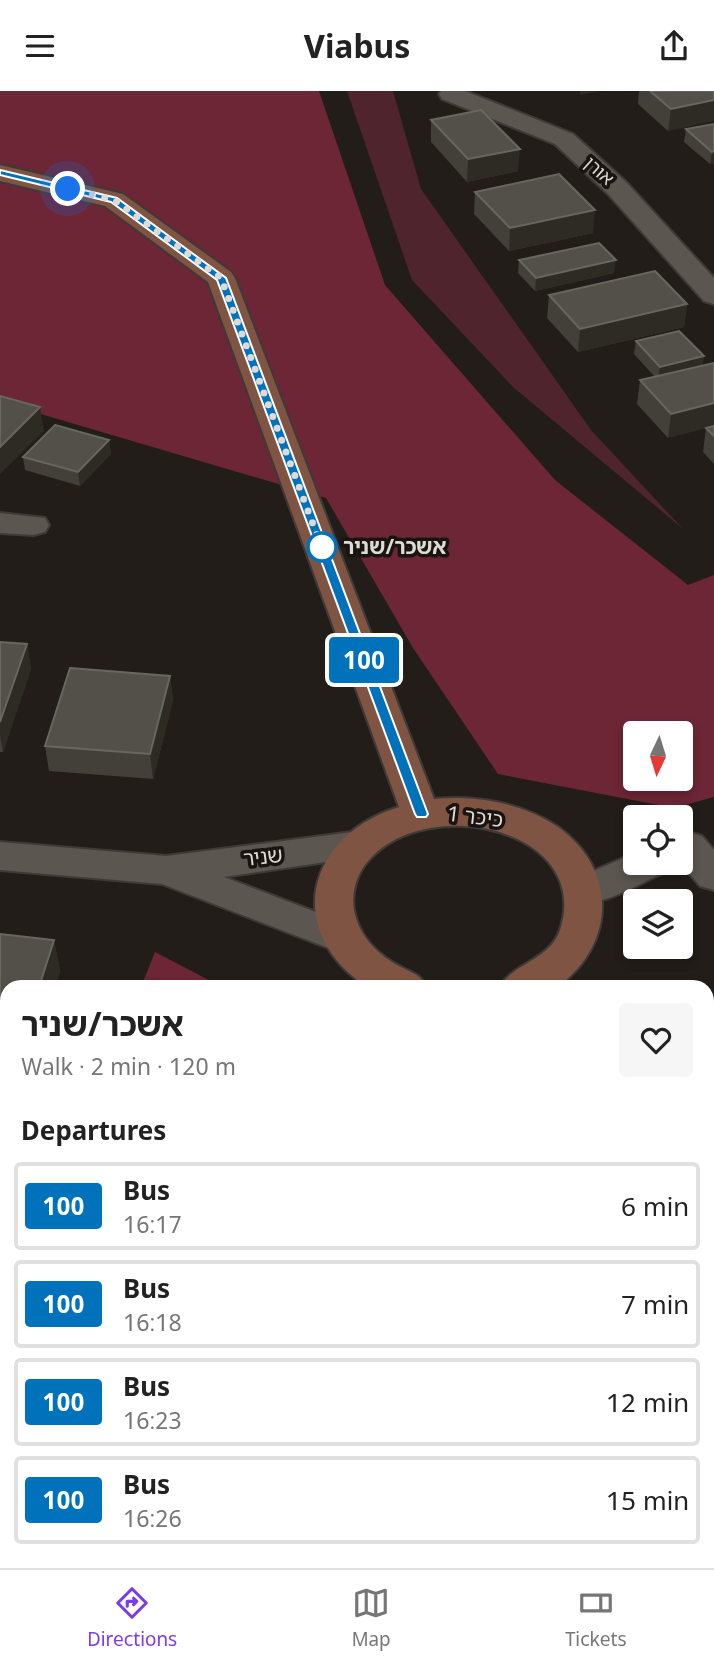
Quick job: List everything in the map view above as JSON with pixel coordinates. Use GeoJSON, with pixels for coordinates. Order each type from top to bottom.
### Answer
{"type":"FeatureCollection","features":[{"type":"Feature","properties":{"kind":"main road"},"geometry":{"type":"LineString","coordinates":[[0,173],[114,200],[221,278],[421,814]]}},
{"type":"Feature","properties":{"kind":"main road","name":"כיכר 1"},"geometry":{"type":"LineString","coordinates":[[394,980],[366,964],[344,939],[333,908],[337,876],[360,845],[384,827],[421,814],[456,810],[491,815],[523,825],[552,842],[572,865],[584,891],[585,920],[574,968],[549,973],[535,980]]}},
{"type":"Feature","properties":{"kind":"street","name":"אורן"},"geometry":{"type":"LineString","coordinates":[[451,94],[564,139],[617,188],[714,295]]}},
{"type":"Feature","properties":{"kind":"street"},"geometry":{"type":"LineString","coordinates":[[0,523],[33,525]]}},
{"type":"Feature","properties":{"kind":"street"},"geometry":{"type":"LineString","coordinates":[[694,843],[714,876]]}},
{"type":"Feature","properties":{"kind":"street","name":"שניר"},"geometry":{"type":"LineString","coordinates":[[0,856],[166,870],[360,845]]}},
{"type":"Feature","properties":{"kind":"street","name":"שניר"},"geometry":{"type":"LineString","coordinates":[[166,870],[344,939]]}},
{"type":"Feature","properties":{"kind":"street"},"geometry":{"type":"LineString","coordinates":[[584,891],[623,874]]}},
{"type":"Feature","properties":{"kind":"shaded area"},"geometry":{"type":"Polygon","coordinates":[[[0,91],[319,91],[385,285],[555,480],[688,585],[714,575],[714,797],[685,805],[658,805],[498,774],[413,648],[326,498],[0,402],[0,91]]]}},
{"type":"Feature","properties":{"kind":"shaded area"},"geometry":{"type":"Polygon","coordinates":[[[347,91],[393,91],[421,189],[591,430],[683,529],[513,387],[412,280],[347,91]]]}},
{"type":"Feature","properties":{"kind":"shaded area"},"geometry":{"type":"Polygon","coordinates":[[[155,952],[209,980],[144,980],[155,952]]]}},
{"type":"Feature","properties":{"kind":"building"},"geometry":{"type":"Polygon","coordinates":[[[650,91],[714,91],[714,100],[671,109],[650,91]]]}},
{"type":"Feature","properties":{"kind":"building"},"geometry":{"type":"Polygon","coordinates":[[[481,110],[520,149],[468,159],[431,120],[481,110]]]}},
{"type":"Feature","properties":{"kind":"building"},"geometry":{"type":"Polygon","coordinates":[[[714,124],[712,152],[686,129],[714,124]]]}},
{"type":"Feature","properties":{"kind":"building"},"geometry":{"type":"Polygon","coordinates":[[[559,174],[595,210],[510,228],[475,192],[559,174]]]}},
{"type":"Feature","properties":{"kind":"building"},"geometry":{"type":"Polygon","coordinates":[[[599,243],[616,260],[536,278],[519,260],[599,243]]]}},
{"type":"Feature","properties":{"kind":"building"},"geometry":{"type":"Polygon","coordinates":[[[655,271],[687,304],[580,329],[549,295],[655,271]]]}},
{"type":"Feature","properties":{"kind":"building"},"geometry":{"type":"Polygon","coordinates":[[[679,331],[704,356],[660,367],[636,341],[679,331]]]}},
{"type":"Feature","properties":{"kind":"building"},"geometry":{"type":"Polygon","coordinates":[[[714,363],[714,403],[671,414],[640,380],[714,363]]]}},
{"type":"Feature","properties":{"kind":"building"},"geometry":{"type":"Polygon","coordinates":[[[0,396],[40,407],[0,447],[0,396]]]}},
{"type":"Feature","properties":{"kind":"building"},"geometry":{"type":"Polygon","coordinates":[[[55,425],[109,440],[78,472],[23,457],[55,425]]]}},
{"type":"Feature","properties":{"kind":"building"},"geometry":{"type":"Polygon","coordinates":[[[714,426],[714,436],[706,428],[714,426]]]}},
{"type":"Feature","properties":{"kind":"building"},"geometry":{"type":"Polygon","coordinates":[[[0,642],[27,644],[0,722],[0,642]]]}},
{"type":"Feature","properties":{"kind":"building"},"geometry":{"type":"Polygon","coordinates":[[[70,668],[170,676],[150,754],[45,746],[70,668]]]}},
{"type":"Feature","properties":{"kind":"building"},"geometry":{"type":"Polygon","coordinates":[[[0,934],[54,940],[41,980],[0,980],[0,934]]]}},
{"type":"Feature","properties":{"kind":"bus line","name":"100"},"geometry":{"type":"LineString","coordinates":[[0,173],[114,200],[221,278],[421,814]]}},
{"type":"Feature","properties":{"kind":"place","name":"אשכר/שניר"},"geometry":{"type":"Point","coordinates":[322,547]}},
{"type":"Feature","properties":{"kind":"route"},"geometry":{"type":"LineString","coordinates":[[68,189],[114,200],[221,278],[326,559],[322,547]]}}]}
